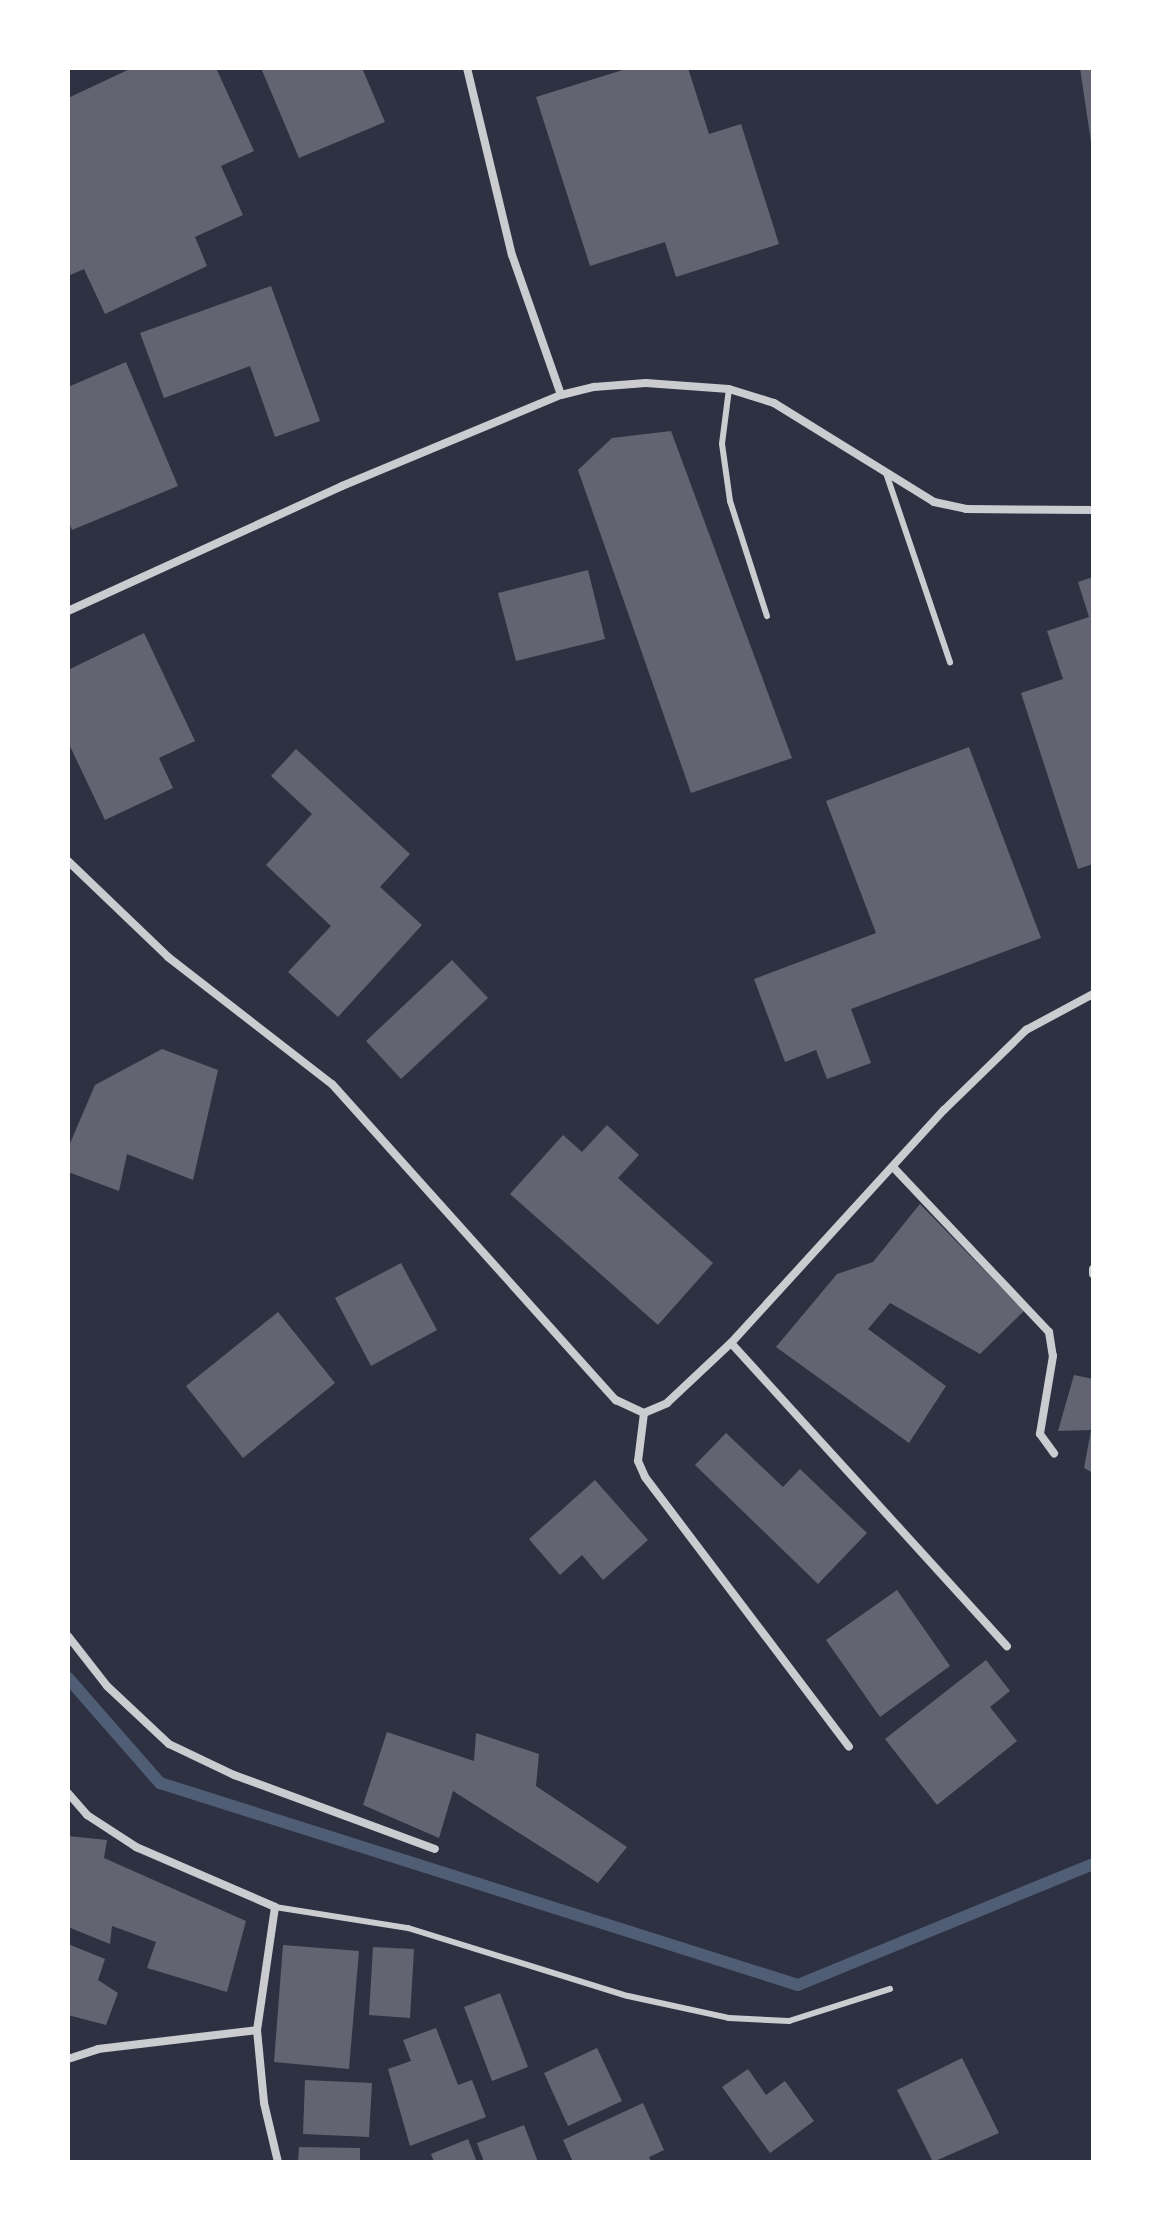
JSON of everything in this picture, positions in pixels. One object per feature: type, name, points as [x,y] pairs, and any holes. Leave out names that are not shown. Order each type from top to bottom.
[{"type":"street","points":[[467,68],[512,255],[561,395]]},
{"type":"street","points":[[68,611],[342,486],[561,395],[646,383],[729,389],[774,403],[934,502],[966,509],[1093,510]]},
{"type":"street","points":[[68,861],[168,957],[332,1084],[616,1400],[644,1413],[667,1403],[731,1343],[893,1167],[1026,1030],[1093,994]]},
{"type":"street","points":[[893,1167],[1049,1332],[1053,1356],[1040,1434],[1054,1453]]},
{"type":"street","points":[[731,1343],[1007,1646]]},
{"type":"street","points":[[644,1413],[638,1461],[645,1477],[849,1747]]},
{"type":"street","points":[[68,1636],[116,1695],[169,1744],[234,1775],[435,1849]]},
{"type":"street","points":[[68,1793],[87,1815],[136,1847],[275,1907],[257,2030],[264,2103],[278,2162]]},
{"type":"street","points":[[68,2059],[98,2049],[257,2030]]},
{"type":"lane","points":[[729,389],[722,444],[730,501],[767,616]]},
{"type":"lane","points":[[886,473],[950,662]]},
{"type":"lane","points":[[275,1907],[408,1928],[628,1996],[729,2018],[789,2021],[890,1989]]},
{"type":"building","points":[[132,68],[216,68],[254,151],[221,166],[243,215],[195,237],[207,266],[105,314],[84,269],[68,276],[68,98]]},
{"type":"building","points":[[261,68],[362,68],[385,122],[299,158]]},
{"type":"building","points":[[629,68],[688,68],[709,134],[741,124],[779,244],[676,277],[665,242],[590,266],[536,97]]},
{"type":"building","points":[[1080,68],[1093,68],[1093,142],[1091,142]]},
{"type":"building","points":[[271,286],[320,421],[275,437],[250,366],[164,398],[140,333]]},
{"type":"building","points":[[126,362],[178,486],[72,530],[68,520],[68,387]]},
{"type":"building","points":[[671,431],[792,758],[691,793],[578,470],[612,438]]},
{"type":"building","points":[[588,570],[605,639],[516,661],[498,593]]},
{"type":"building","points":[[1093,577],[1093,864],[1078,869],[1021,693],[1063,679],[1047,631],[1089,617],[1078,582]]},
{"type":"building","points":[[144,633],[195,741],[159,758],[173,788],[105,820],[68,742],[68,670]]},
{"type":"building","points":[[969,747],[1041,938],[851,1009],[871,1063],[827,1079],[816,1050],[785,1062],[754,979],[876,933],[826,801]]},
{"type":"building","points":[[296,749],[410,854],[380,887],[422,925],[338,1017],[288,972],[331,926],[266,865],[312,814],[271,776]]},
{"type":"building","points":[[452,960],[488,998],[401,1079],[366,1041]]},
{"type":"building","points":[[162,1049],[218,1070],[193,1180],[127,1154],[119,1191],[68,1172],[68,1148],[95,1085]]},
{"type":"building","points":[[607,1125],[639,1155],[618,1178],[713,1263],[658,1325],[510,1194],[563,1135],[582,1152]]},
{"type":"building","points":[[920,1204],[1024,1311],[980,1354],[890,1303],[868,1329],[946,1386],[909,1443],[776,1347],[837,1274],[873,1262]]},
{"type":"building","points":[[401,1263],[437,1330],[371,1366],[335,1298]]},
{"type":"building","points":[[278,1312],[335,1383],[243,1458],[186,1386]]},
{"type":"building","points":[[1074,1375],[1093,1379],[1093,1473],[1084,1468],[1091,1430],[1058,1431]]},
{"type":"building","points":[[726,1433],[783,1487],[800,1469],[867,1533],[818,1584],[695,1465]]},
{"type":"building","points":[[595,1480],[648,1540],[603,1580],[582,1555],[560,1575],[529,1539]]},
{"type":"building","points":[[897,1590],[950,1666],[880,1717],[826,1640]]},
{"type":"building","points":[[986,1660],[1010,1691],[990,1707],[1017,1741],[937,1805],[885,1739]]},
{"type":"building","points":[[387,1732],[474,1761],[476,1733],[539,1754],[536,1786],[627,1847],[598,1883],[453,1791],[439,1838],[363,1805]]},
{"type":"building","points":[[68,1836],[107,1840],[104,1858],[246,1921],[227,1992],[147,1968],[156,1942],[112,1926],[110,1944],[68,1927]]},
{"type":"building","points":[[68,1944],[105,1959],[98,1980],[118,1993],[106,2025],[68,2015]]},
{"type":"building","points":[[283,1945],[359,1951],[349,2069],[274,2062]]},
{"type":"building","points":[[373,1947],[414,1949],[410,2018],[369,2015]]},
{"type":"building","points":[[500,1993],[528,2067],[492,2081],[464,2007]]},
{"type":"building","points":[[436,2028],[458,2085],[472,2080],[486,2117],[410,2146],[388,2069],[411,2061],[403,2040]]},
{"type":"building","points":[[597,2048],[622,2101],[568,2126],[544,2073]]},
{"type":"building","points":[[962,2058],[999,2133],[933,2162],[897,2090]]},
{"type":"building","points":[[748,2069],[766,2095],[785,2081],[814,2121],[770,2153],[722,2087]]},
{"type":"building","points":[[305,2080],[372,2083],[369,2137],[303,2134]]},
{"type":"building","points":[[643,2103],[664,2150],[649,2157],[651,2162],[573,2162],[563,2140]]},
{"type":"building","points":[[524,2125],[538,2162],[484,2162],[477,2143]]},
{"type":"building","points":[[468,2139],[477,2162],[434,2162],[431,2154]]},
{"type":"building","points":[[299,2147],[360,2148],[360,2162],[298,2162]]},
{"type":"waterway","points":[[68,1678],[160,1783],[798,1985],[1093,1864]]}]
